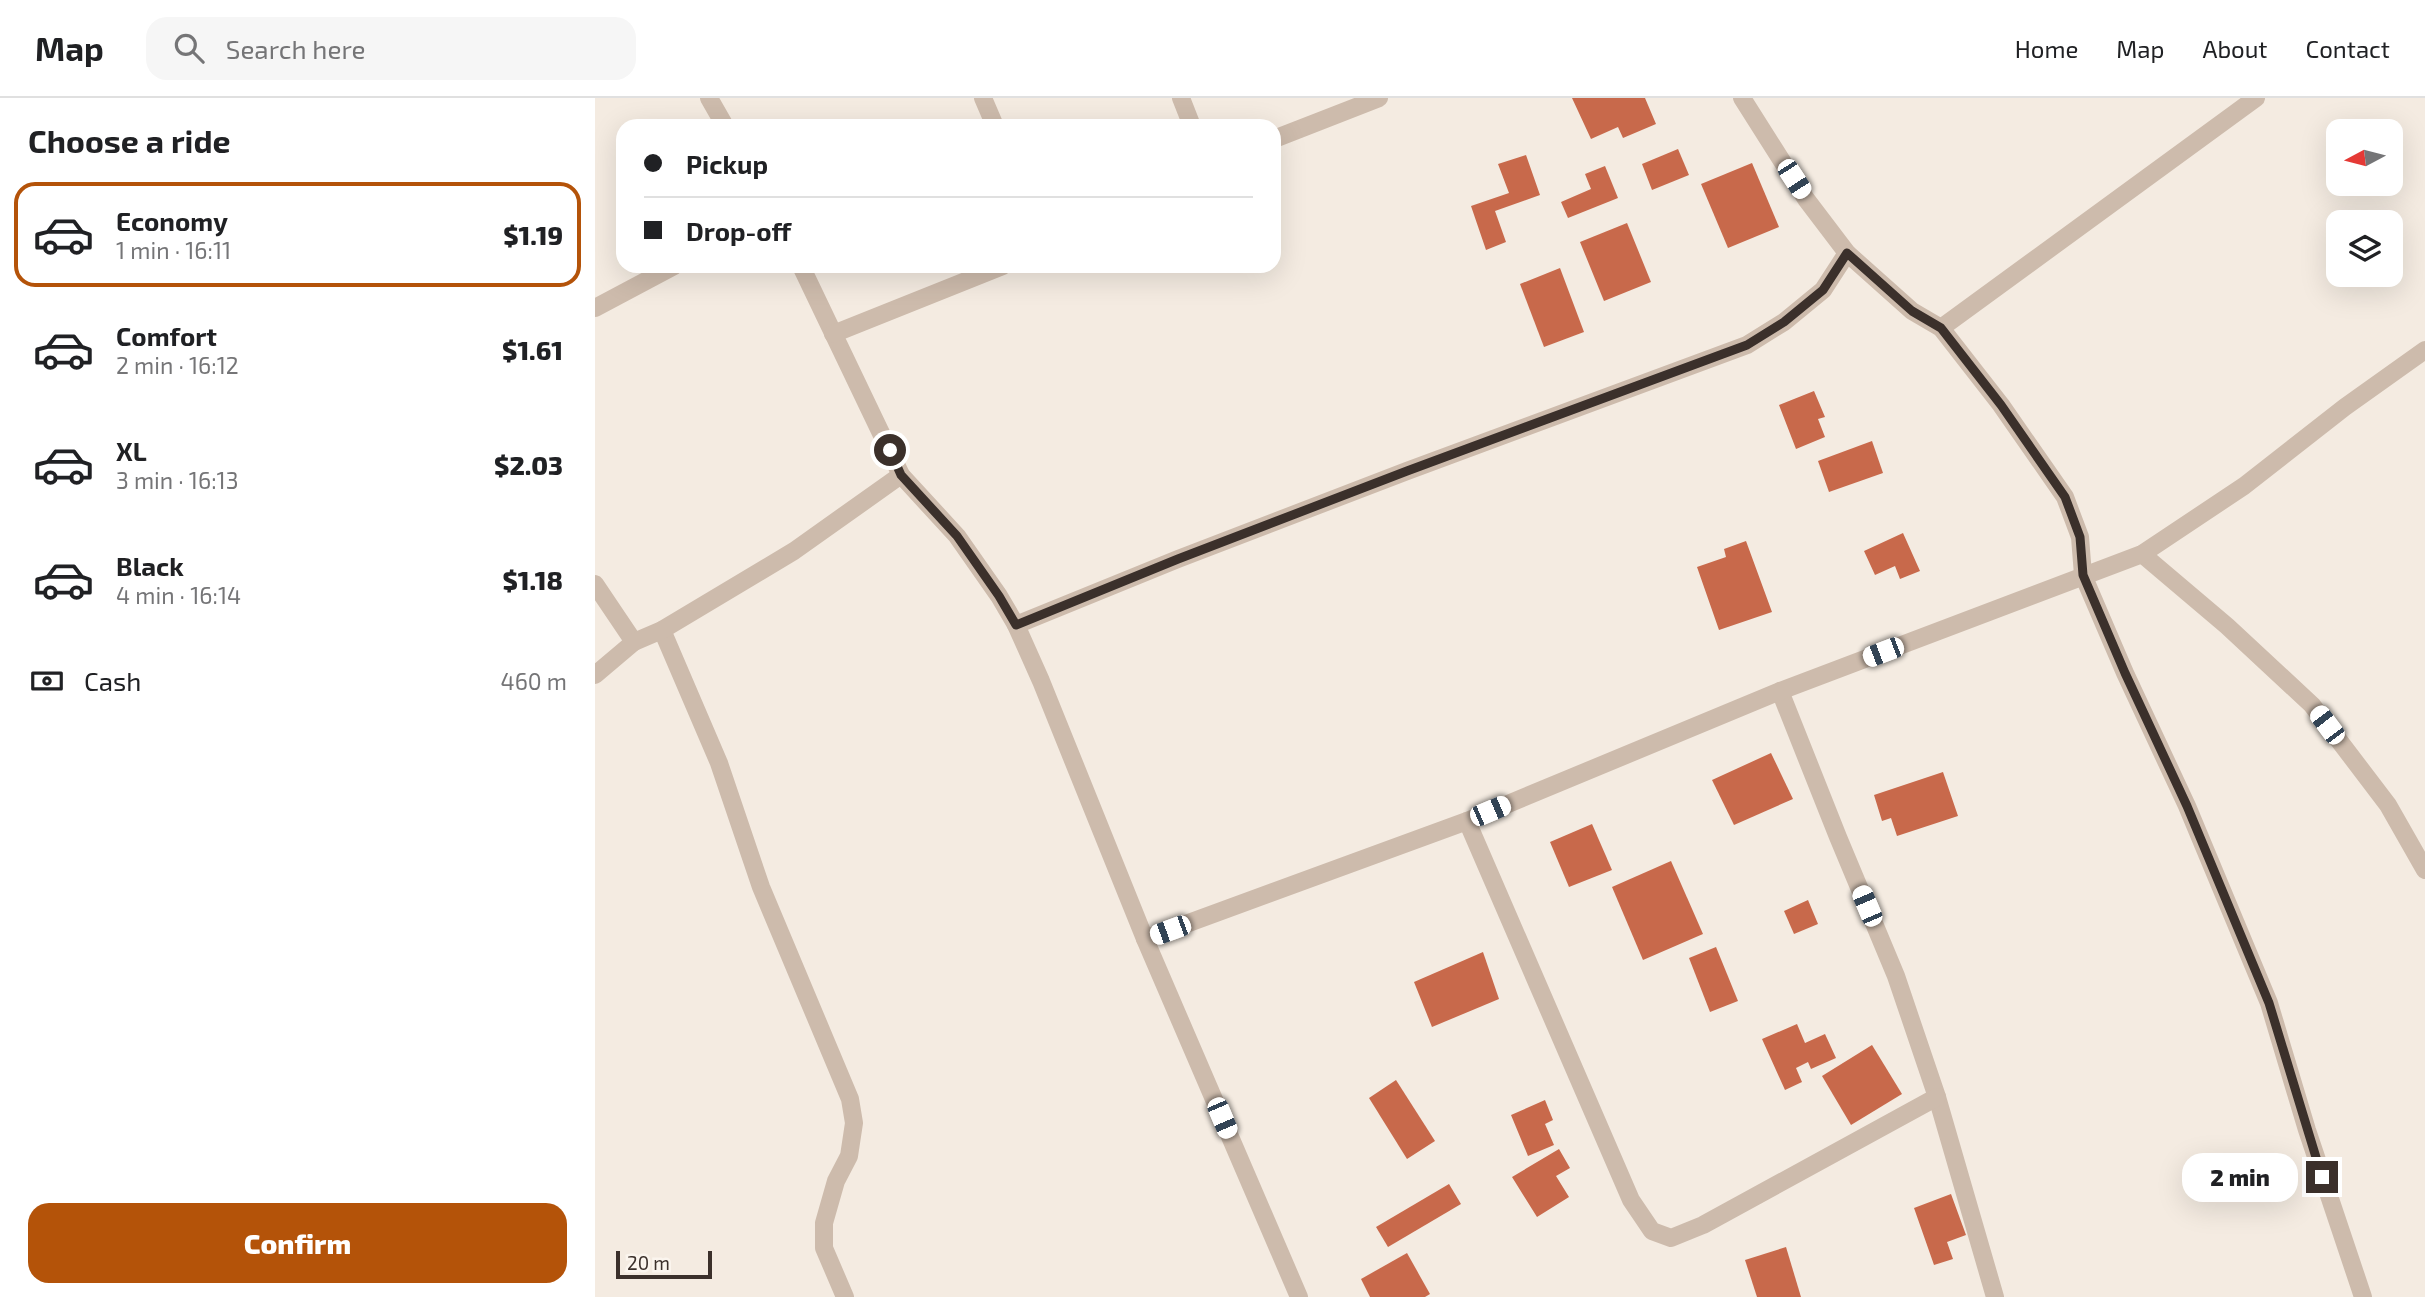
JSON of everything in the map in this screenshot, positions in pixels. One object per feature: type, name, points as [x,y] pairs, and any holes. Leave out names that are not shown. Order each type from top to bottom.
[{"type":"street","points":[[709,98],[721,119]]},
{"type":"street","points":[[983,98],[992,119]]},
{"type":"street","points":[[1181,98],[1189,119]]},
{"type":"street","points":[[1281,136],[1379,98]]},
{"type":"street","points":[[1742,98],[1807,199],[1847,253],[1912,311],[1941,328],[2001,405],[2065,497],[2080,537],[2083,575],[2187,806],[2269,1003],[2307,1130],[2363,1297]]},
{"type":"street","points":[[1941,328],[2256,98]]},
{"type":"street","points":[[1016,625],[1407,471],[1747,345],[1784,322],[1823,290],[1847,253]]},
{"type":"street","points":[[595,308],[661,273]]},
{"type":"street","points":[[803,273],[901,475],[957,536],[1016,625],[1145,939],[1299,1297]]},
{"type":"street","points":[[833,334],[986,273]]},
{"type":"street","points":[[1145,939],[1467,821],[1780,691],[2142,554],[2245,486],[2345,407],[2425,350]]},
{"type":"street","points":[[595,675],[634,642],[662,630],[795,551],[901,475]]},
{"type":"street","points":[[2142,554],[2227,626],[2312,705],[2388,805],[2425,870]]},
{"type":"street","points":[[595,584],[634,642]]},
{"type":"street","points":[[662,630],[719,763],[761,887],[850,1099],[854,1123],[849,1156],[836,1181],[824,1223],[824,1248],[845,1297]]},
{"type":"street","points":[[1780,691],[1837,837],[1896,976],[1937,1097],[1994,1297]]},
{"type":"street","points":[[1467,821],[1631,1200],[1652,1231],[1671,1238],[1703,1225],[1937,1097]]},
{"type":"building","points":[[1572,98],[1645,98],[1656,124],[1623,138],[1618,127],[1591,139]]},
{"type":"building","points":[[1678,149],[1689,175],[1652,190],[1642,164]]},
{"type":"building","points":[[1526,155],[1540,195],[1495,211],[1506,242],[1486,250],[1471,206],[1509,193],[1498,164]]},
{"type":"building","points":[[1752,163],[1779,227],[1728,248],[1701,184]]},
{"type":"building","points":[[1605,166],[1618,198],[1568,218],[1561,202],[1591,189],[1585,174]]},
{"type":"building","points":[[1627,223],[1651,282],[1604,301],[1580,242]]},
{"type":"building","points":[[1560,268],[1584,332],[1544,347],[1520,284]]},
{"type":"building","points":[[1814,391],[1825,417],[1818,419],[1825,437],[1796,449],[1779,405]]},
{"type":"building","points":[[1872,441],[1883,473],[1829,492],[1818,461]]},
{"type":"building","points":[[1903,533],[1920,571],[1900,579],[1895,566],[1875,575],[1864,551]]},
{"type":"building","points":[[1746,541],[1772,612],[1719,630],[1697,567],[1726,557],[1724,549]]},
{"type":"building","points":[[1771,753],[1793,799],[1734,825],[1712,780]]},
{"type":"building","points":[[1943,772],[1958,816],[1897,836],[1891,818],[1882,821],[1874,795]]},
{"type":"building","points":[[1592,824],[1612,870],[1569,887],[1550,842]]},
{"type":"building","points":[[1671,861],[1703,934],[1643,960],[1612,887]]},
{"type":"building","points":[[1808,900],[1818,924],[1794,934],[1784,911]]},
{"type":"building","points":[[1716,947],[1738,1001],[1710,1012],[1689,958]]},
{"type":"building","points":[[1483,952],[1499,999],[1432,1027],[1414,982]]},
{"type":"building","points":[[1797,1024],[1805,1043],[1825,1034],[1836,1058],[1811,1069],[1808,1062],[1796,1068],[1802,1082],[1785,1090],[1762,1039]]},
{"type":"building","points":[[1872,1045],[1902,1094],[1851,1125],[1822,1076]]},
{"type":"building","points":[[1396,1080],[1435,1141],[1407,1159],[1369,1098]]},
{"type":"building","points":[[1545,1100],[1553,1120],[1545,1124],[1554,1145],[1528,1156],[1511,1115]]},
{"type":"building","points":[[1559,1149],[1570,1168],[1556,1176],[1569,1197],[1537,1217],[1512,1177]]},
{"type":"building","points":[[1449,1184],[1461,1204],[1388,1247],[1376,1227]]},
{"type":"building","points":[[1951,1194],[1966,1235],[1947,1242],[1953,1259],[1934,1265],[1914,1208]]},
{"type":"building","points":[[1786,1247],[1801,1297],[1757,1297],[1745,1260]]},
{"type":"building","points":[[1407,1253],[1430,1294],[1425,1297],[1370,1297],[1361,1279]]},
{"type":"route","points":[[890,450],[901,475],[957,536],[1016,625],[1407,471],[1747,345],[1784,322],[1823,290],[1847,253],[1912,311],[1941,328],[2001,405],[2065,497],[2080,537],[2083,575],[2187,806],[2269,1003],[2322,1177]]}]
